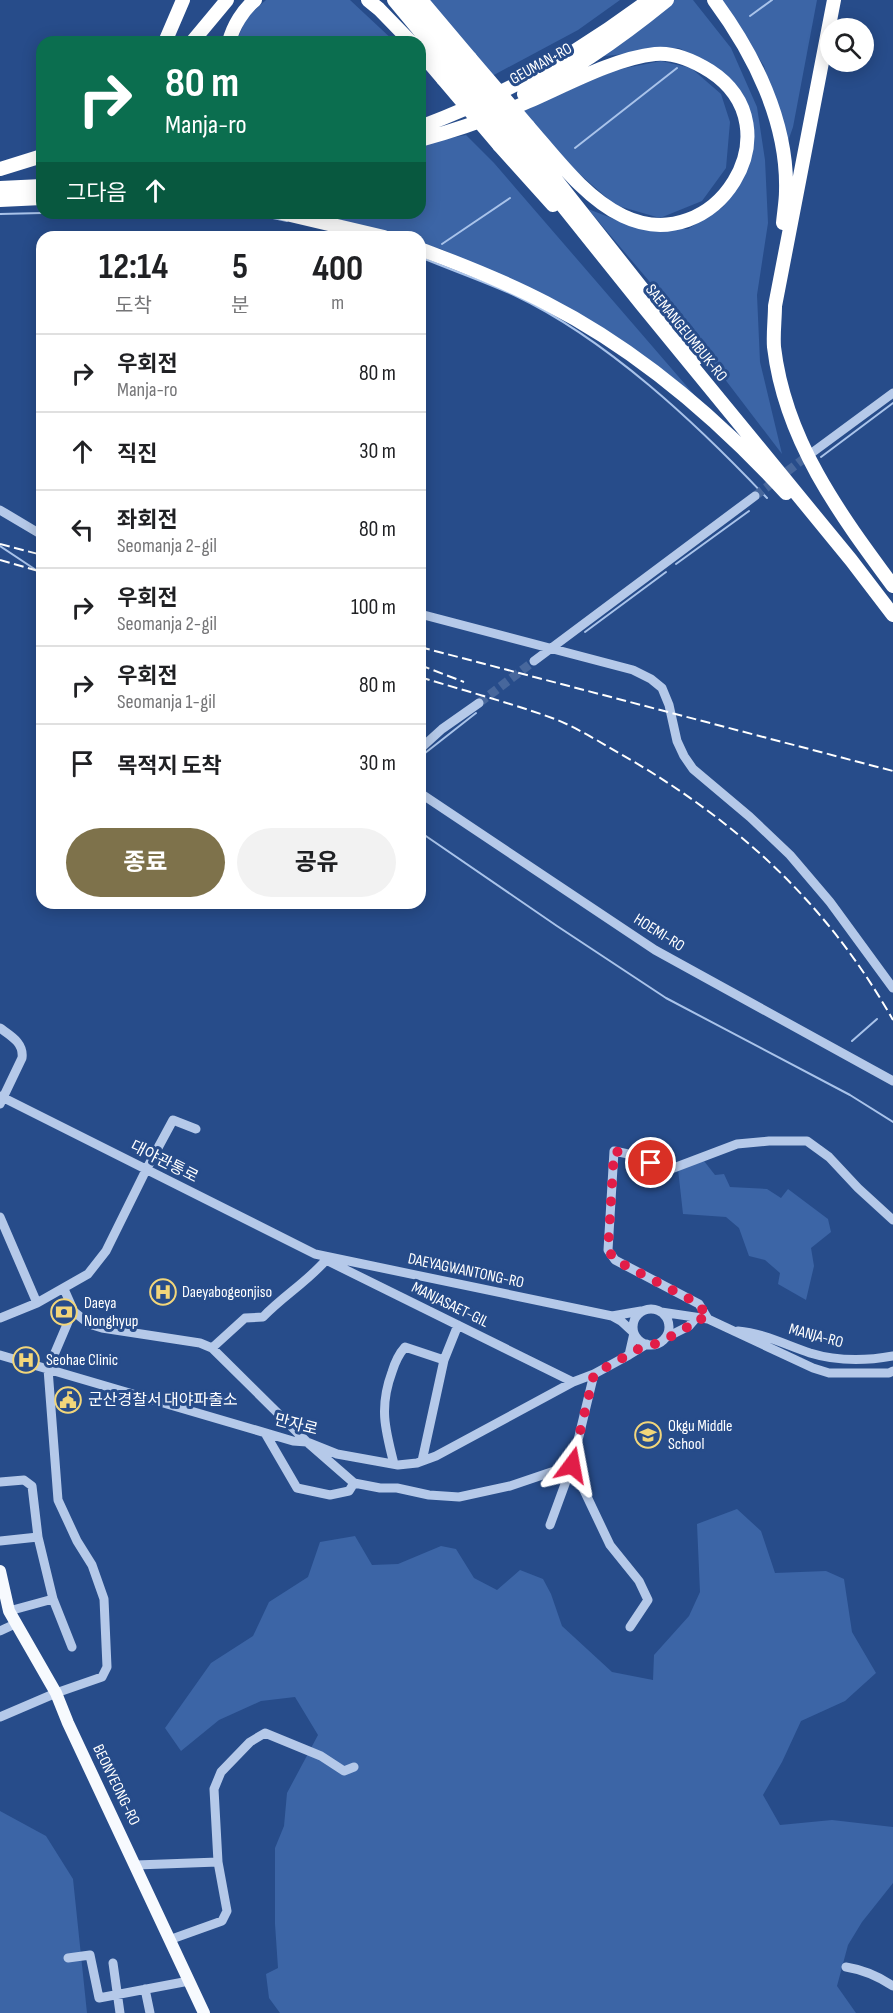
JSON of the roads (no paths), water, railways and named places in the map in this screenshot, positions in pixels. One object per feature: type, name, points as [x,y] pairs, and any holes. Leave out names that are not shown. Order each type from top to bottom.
[{"type":"highway","points":[[168,36],[183,0]]},
{"type":"highway","points":[[197,36],[227,0]]},
{"type":"highway","points":[[231,36],[241,16],[255,0]]},
{"type":"highway","points":[[368,0],[405,36]]},
{"type":"highway","points":[[394,0],[458,68]]},
{"type":"highway","points":[[408,0],[458,68],[514,136],[606,206],[640,223],[664,225],[685,222],[705,212],[723,197],[738,177],[746,154],[748,131],[743,109],[728,86],[697,63],[679,56],[656,54],[603,69],[469,126],[426,137]]},
{"type":"highway","points":[[421,0],[458,68]]},
{"type":"highway","points":[[426,125],[522,82],[574,53],[649,0]]},
{"type":"highway","name":"GEUMAN-RO","points":[[426,136],[533,90],[613,41],[667,0]]},
{"type":"highway","points":[[714,0],[753,60],[770,98],[783,149],[786,190],[775,306],[774,344],[780,381],[798,436],[837,509],[893,585]]},
{"type":"highway","points":[[775,306],[834,0]]},
{"type":"highway","points":[[426,55],[458,68]]},
{"type":"highway","name":"SAEMANGEUMBUK-RO","points":[[458,68],[893,596]]},
{"type":"highway","points":[[426,117],[522,82]]},
{"type":"highway","name":"SAEMANGEUMBUK-RO","points":[[514,136],[642,305],[851,560],[893,617]]},
{"type":"highway","points":[[0,164],[36,153]]},
{"type":"highway","points":[[0,169],[36,158]]},
{"type":"highway","points":[[2,196],[36,188]]},
{"type":"highway","points":[[2,196],[36,198]]},
{"type":"highway","points":[[2,196],[36,203]]},
{"type":"highway","points":[[308,219],[358,231]]},
{"type":"highway","points":[[426,251],[547,303],[625,351],[683,394],[770,476],[893,617]]},
{"type":"main road","name":"BEONYEONG-RO","points":[[0,1571],[9,1611],[56,1693],[204,2013]]},
{"type":"street","points":[[813,452],[893,393]]},
{"type":"street","points":[[534,661],[755,496]]},
{"type":"street","points":[[0,510],[36,531]]},
{"type":"street","points":[[426,616],[633,670],[651,679],[662,688],[669,705],[677,741],[693,768],[790,855],[830,902],[893,988]]},
{"type":"street","points":[[426,744],[442,729],[479,704]]},
{"type":"street","name":"HOEMI-RO","points":[[426,797],[656,950],[893,1081]]},
{"type":"street","points":[[0,1028],[18,1042],[23,1050],[22,1058],[1,1100]]},
{"type":"street","name":"대야관통로","points":[[1,1100],[315,1254]]},
{"type":"street","points":[[0,1318],[37,1303],[88,1274],[106,1251],[173,1120],[196,1129]]},
{"type":"street","points":[[708,1319],[699,1304],[615,1260],[608,1250],[614,1151],[633,1155],[671,1169],[736,1144],[807,1141],[829,1157],[893,1220]]},
{"type":"street","points":[[0,1217],[37,1303]]},
{"type":"street","name":"MANJASAET-GIL","points":[[315,1254],[573,1382]]},
{"type":"street","name":"DAEYAGWANTONG-RO","points":[[315,1254],[612,1317]]},
{"type":"street","points":[[212,1347],[245,1318],[263,1317],[274,1304],[306,1282],[326,1260]]},
{"type":"street","points":[[64,1289],[72,1310],[89,1324],[212,1347],[307,1442],[354,1483],[380,1488],[397,1488],[429,1495],[459,1497],[510,1486],[572,1465]]},
{"type":"street","points":[[0,1717],[56,1693],[102,1677],[107,1667],[104,1599],[92,1565],[77,1541],[58,1500],[48,1369],[72,1310]]},
{"type":"street","points":[[628,1355],[634,1333],[633,1324],[644,1311]]},
{"type":"street","points":[[612,1317],[644,1311],[661,1312],[668,1321],[669,1327],[665,1338]]},
{"type":"street","name":"MANJA-RO","points":[[661,1312],[695,1319],[708,1319],[813,1368],[829,1373],[891,1372]]},
{"type":"street","points":[[612,1317],[647,1344],[655,1344],[689,1326],[695,1319]]},
{"type":"street","points":[[422,1461],[444,1360],[458,1325]]},
{"type":"street","name":"MANJA-RO","points":[[733,1330],[752,1332],[812,1354],[843,1360],[893,1356]]},
{"type":"street","points":[[573,1382],[594,1374],[647,1344]]},
{"type":"street","points":[[394,1464],[384,1427],[383,1407],[386,1387],[398,1354],[405,1347],[444,1360]]},
{"type":"street","name":"만자로","points":[[0,1355],[292,1441],[307,1442],[337,1454],[394,1464],[422,1461],[436,1456],[573,1382]]},
{"type":"street","points":[[550,1525],[572,1465],[594,1374]]},
{"type":"street","points":[[265,1433],[297,1488],[330,1495],[349,1491],[354,1483]]},
{"type":"street","points":[[572,1465],[610,1545],[639,1581],[648,1600],[630,1627]]},
{"type":"street","points":[[0,1482],[24,1480],[32,1486],[38,1537],[53,1599],[72,1647]]},
{"type":"street","points":[[0,1540],[38,1537]]},
{"type":"street","points":[[9,1611],[53,1599]]},
{"type":"street","points":[[0,1631],[15,1624]]},
{"type":"street","points":[[169,1940],[222,1921],[227,1911],[218,1862],[214,1789],[221,1772],[250,1742],[265,1733],[321,1756],[344,1771],[354,1767]]},
{"type":"street","points":[[136,1865],[218,1862]]},
{"type":"street","points":[[68,1958],[90,1954],[99,1998],[189,1982]]},
{"type":"street","points":[[113,1963],[120,2013]]},
{"type":"street","points":[[846,1967],[878,1976],[893,1986]]},
{"type":"street","points":[[145,1989],[150,2013]]},
{"type":"waterway","points":[[750,16],[772,0]]},
{"type":"waterway","points":[[575,148],[677,68]]},
{"type":"waterway","points":[[442,244],[510,198]]},
{"type":"waterway","points":[[0,214],[36,213]]},
{"type":"waterway","points":[[278,219],[287,221]]},
{"type":"waterway","points":[[426,259],[514,295],[549,313],[583,335],[649,385],[681,413],[767,498]]},
{"type":"waterway","points":[[821,457],[893,403]]},
{"type":"waterway","points":[[676,564],[749,511]]},
{"type":"waterway","points":[[0,546],[36,570]]},
{"type":"waterway","points":[[585,632],[666,572]]},
{"type":"waterway","points":[[426,752],[476,713]]},
{"type":"waterway","points":[[426,836],[666,998],[850,1095],[893,1122]]},
{"type":"waterway","points":[[852,1041],[877,1019]]},
{"type":"tunnel","points":[[755,496],[810,454]]},
{"type":"tunnel","points":[[479,703],[534,661]]},
{"type":"railway","points":[[0,544],[36,553]]},
{"type":"railway","points":[[0,560],[36,570]]},
{"type":"railway","points":[[426,649],[893,771]]},
{"type":"railway","points":[[426,667],[464,682]]},
{"type":"railway","points":[[426,679],[565,723],[672,785],[746,841],[812,905],[868,979],[893,1020]]},
{"type":"place","name":"Daeyabogeonjiso","points":[[163,1292]]},
{"type":"place","name":"Daeya Nonghyup","points":[[64,1312]]},
{"type":"place","name":"Seohae Clinic","points":[[26,1360]]},
{"type":"place","name":"군산경찰서 대야파출소","points":[[68,1400]]},
{"type":"place","name":"Okgu Middle School","points":[[648,1435]]}]
